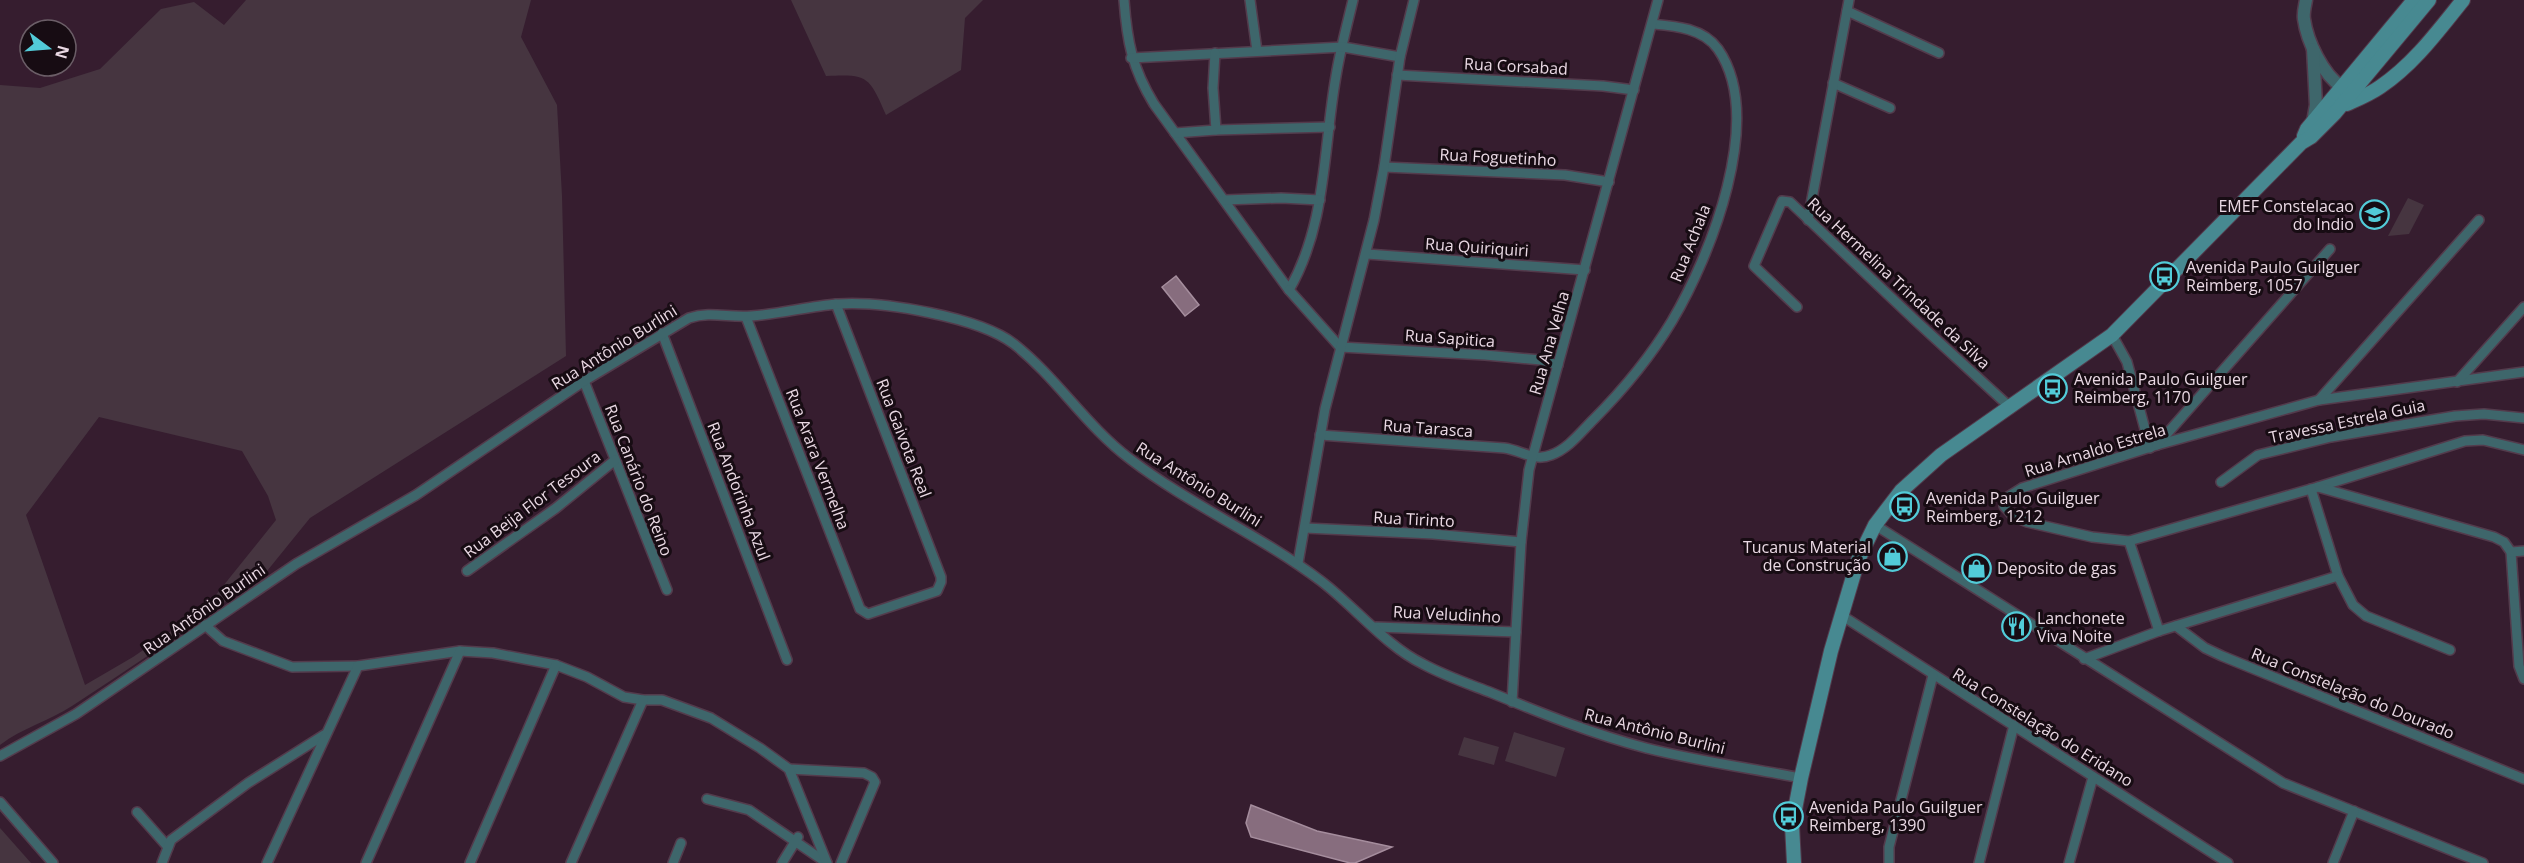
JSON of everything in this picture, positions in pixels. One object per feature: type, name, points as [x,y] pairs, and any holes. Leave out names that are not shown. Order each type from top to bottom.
[{"type":"main road","points":[[1794,863],[1792,825],[1801,778],[1841,615],[1858,560],[1875,525],[1901,491],[1941,455],[2112,335],[2301,144],[2340,108],[2424,0]]},
{"type":"main road","points":[[2301,144],[2313,122],[2352,92],[2378,88],[2403,69],[2426,46],[2463,0]]},
{"type":"street","points":[[1124,0],[1131,58],[1141,83],[1154,104],[1289,290],[1340,347]]},
{"type":"street","points":[[1250,0],[1257,51]]},
{"type":"street","points":[[1289,290],[1300,270],[1320,200],[1336,77],[1353,0]]},
{"type":"street","points":[[1298,563],[1320,435],[1340,347],[1366,254],[1384,166],[1400,57],[1414,0]]},
{"type":"street","name":"Rua Ana Velha","points":[[1512,702],[1521,542],[1532,458],[1658,0]]},
{"type":"street","points":[[1808,220],[1849,0]]},
{"type":"street","points":[[2306,0],[2303,17],[2313,48],[2333,81],[2352,92]]},
{"type":"street","points":[[1847,11],[1940,52]]},
{"type":"street","name":"Rua Achala","points":[[1532,458],[1563,451],[1616,397],[1672,321],[1713,234],[1730,175],[1738,116],[1732,82],[1718,48],[1702,35],[1680,26],[1652,24]]},
{"type":"street","points":[[1131,58],[1342,47],[1400,57]]},
{"type":"street","points":[[2313,48],[2316,105],[2313,122]]},
{"type":"street","points":[[1215,53],[1213,88],[1216,130]]},
{"type":"street","name":"Rua Corsabad","points":[[1397,75],[1634,90]]},
{"type":"street","points":[[1833,83],[1890,108]]},
{"type":"street","points":[[1175,133],[1330,127]]},
{"type":"street","name":"Rua Foguetinho","points":[[1384,166],[1565,175],[1609,182]]},
{"type":"street","points":[[1224,200],[1281,198],[1320,200]]},
{"type":"street","name":"Rua Hermelina Trindade da Silva","points":[[1797,307],[1756,270],[1754,261],[1782,201],[1790,202],[2011,408]]},
{"type":"street","points":[[2319,400],[2480,220]]},
{"type":"street","points":[[2153,446],[2330,249]]},
{"type":"street","name":"Rua Quiriquiri","points":[[1366,254],[1585,270]]},
{"type":"street","name":"Rua Antônio Burlini","points":[[0,756],[76,714],[296,564],[458,468],[585,381],[689,318],[701,314],[746,317],[836,304],[860,303],[974,324],[1013,344],[1097,430],[1131,460],[1166,484],[1298,563],[1332,588],[1388,640],[1421,663],[1569,725],[1648,748],[1801,778]]},
{"type":"street","name":"Rua Gaivota Real","points":[[836,304],[941,582],[937,591],[868,614],[862,612]]},
{"type":"street","points":[[2457,382],[2524,307]]},
{"type":"street","name":"Rua Arara Vermelha","points":[[746,317],[862,612]]},
{"type":"street","name":"Rua Andorinha Azul","points":[[662,333],[787,660]]},
{"type":"street","points":[[2112,335],[2127,362],[2153,446]]},
{"type":"street","name":"Rua Sapitica","points":[[1340,347],[1485,355],[1541,360],[1558,365]]},
{"type":"street","name":"Rua Arnaldo Estrela","points":[[2524,372],[2319,400],[2153,446],[2022,488],[2006,498],[2004,506],[2013,516],[2027,522],[2107,540],[2129,541],[2314,488],[2465,441],[2483,440],[2524,450]]},
{"type":"street","name":"Rua Canário do Reino","points":[[585,381],[667,590]]},
{"type":"street","name":"Travessa Estrela Guia","points":[[2221,482],[2258,455],[2289,449],[2331,436],[2454,416],[2484,414],[2524,418]]},
{"type":"street","name":"Rua Tarasca","points":[[1320,435],[1504,448],[1532,458]]},
{"type":"street","name":"Rua Beija Flor Tesoura","points":[[467,571],[556,508],[615,460]]},
{"type":"street","points":[[2314,488],[2494,537],[2508,546],[2511,552],[2519,666],[2524,678]]},
{"type":"street","points":[[2314,488],[2338,576],[2353,605],[2361,613],[2450,650]]},
{"type":"street","points":[[1875,525],[2283,783],[2482,863]]},
{"type":"street","name":"Rua Tirinto","points":[[1305,528],[1433,534],[1521,542]]},
{"type":"street","points":[[2129,541],[2159,631]]},
{"type":"street","points":[[2511,552],[2524,551]]},
{"type":"street","points":[[2084,659],[2159,631],[2338,576]]},
{"type":"street","name":"Rua Constelação do Eridano","points":[[1841,615],[2228,863]]},
{"type":"street","points":[[205,626],[223,641],[292,667],[358,666],[460,651],[493,653],[556,665],[624,697],[662,700],[711,718],[789,769],[827,863]]},
{"type":"street","name":"Rua Constelação do Dourado","points":[[2176,626],[2205,648],[2222,656],[2524,779]]},
{"type":"street","name":"Rua Veludinho","points":[[1376,627],[1516,632]]},
{"type":"street","points":[[366,863],[460,651]]},
{"type":"street","points":[[470,863],[556,665]]},
{"type":"street","points":[[267,863],[324,735],[358,666]]},
{"type":"street","points":[[1889,863],[1889,847],[1934,675]]},
{"type":"street","points":[[571,863],[643,700]]},
{"type":"street","points":[[1979,863],[2014,725]]},
{"type":"street","points":[[162,863],[171,840],[249,783],[324,735]]},
{"type":"street","points":[[789,769],[864,773],[872,777],[875,782],[842,863]]},
{"type":"street","points":[[2069,863],[2093,777]]},
{"type":"street","points":[[707,799],[749,810],[827,863]]},
{"type":"street","points":[[0,802],[53,863]]},
{"type":"street","points":[[2333,863],[2354,811]]},
{"type":"street","points":[[137,812],[168,847]]},
{"type":"street","points":[[782,863],[796,840]]},
{"type":"street","points":[[673,863],[681,843]]},
{"type":"shaded area","points":[[246,0],[531,0],[521,37],[557,105],[566,356],[310,518],[263,576],[235,587],[231,598],[72,706],[0,745],[0,85],[40,88],[78,78],[78,76],[100,69],[161,9],[194,2],[224,25]],"holes":[[[99,417],[242,451],[268,496],[276,520],[215,596],[196,614],[133,657],[85,685],[26,515]]]},
{"type":"shaded area","points":[[791,0],[983,0],[965,18],[961,70],[886,115],[871,85],[865,80],[851,76],[826,76]]},
{"type":"shaded area","points":[[2408,198],[2424,205],[2409,234],[2388,236]]},
{"type":"shaded area","points":[[1176,276],[1199,305],[1185,316],[1162,287]]},
{"type":"shaded area","points":[[1514,732],[1565,748],[1556,777],[1505,761]]},
{"type":"shaded area","points":[[1464,737],[1499,747],[1494,765],[1458,755]]},
{"type":"shaded area","points":[[1251,805],[1317,831],[1392,847],[1350,863],[1251,837],[1246,823]]},
{"type":"shaded area","points":[[0,828],[31,863],[0,863]]},
{"type":"place","name":"EMEF Constelacao do Indio","points":[[2375,215]]},
{"type":"place","name":"Avenida Paulo Guilguer Reimberg, 1057","points":[[2165,276]]},
{"type":"place","name":"Avenida Paulo Guilguer Reimberg, 1170","points":[[2053,388]]},
{"type":"place","name":"Avenida Paulo Guilguer Reimberg, 1212","points":[[1905,507]]},
{"type":"place","name":"Tucanus Material de Construção","points":[[1892,556]]},
{"type":"place","name":"Deposito de gas","points":[[1976,568]]},
{"type":"place","name":"Lanchonete Viva Noite","points":[[2016,627]]},
{"type":"place","name":"Avenida Paulo Guilguer Reimberg, 1390","points":[[1788,816]]}]
